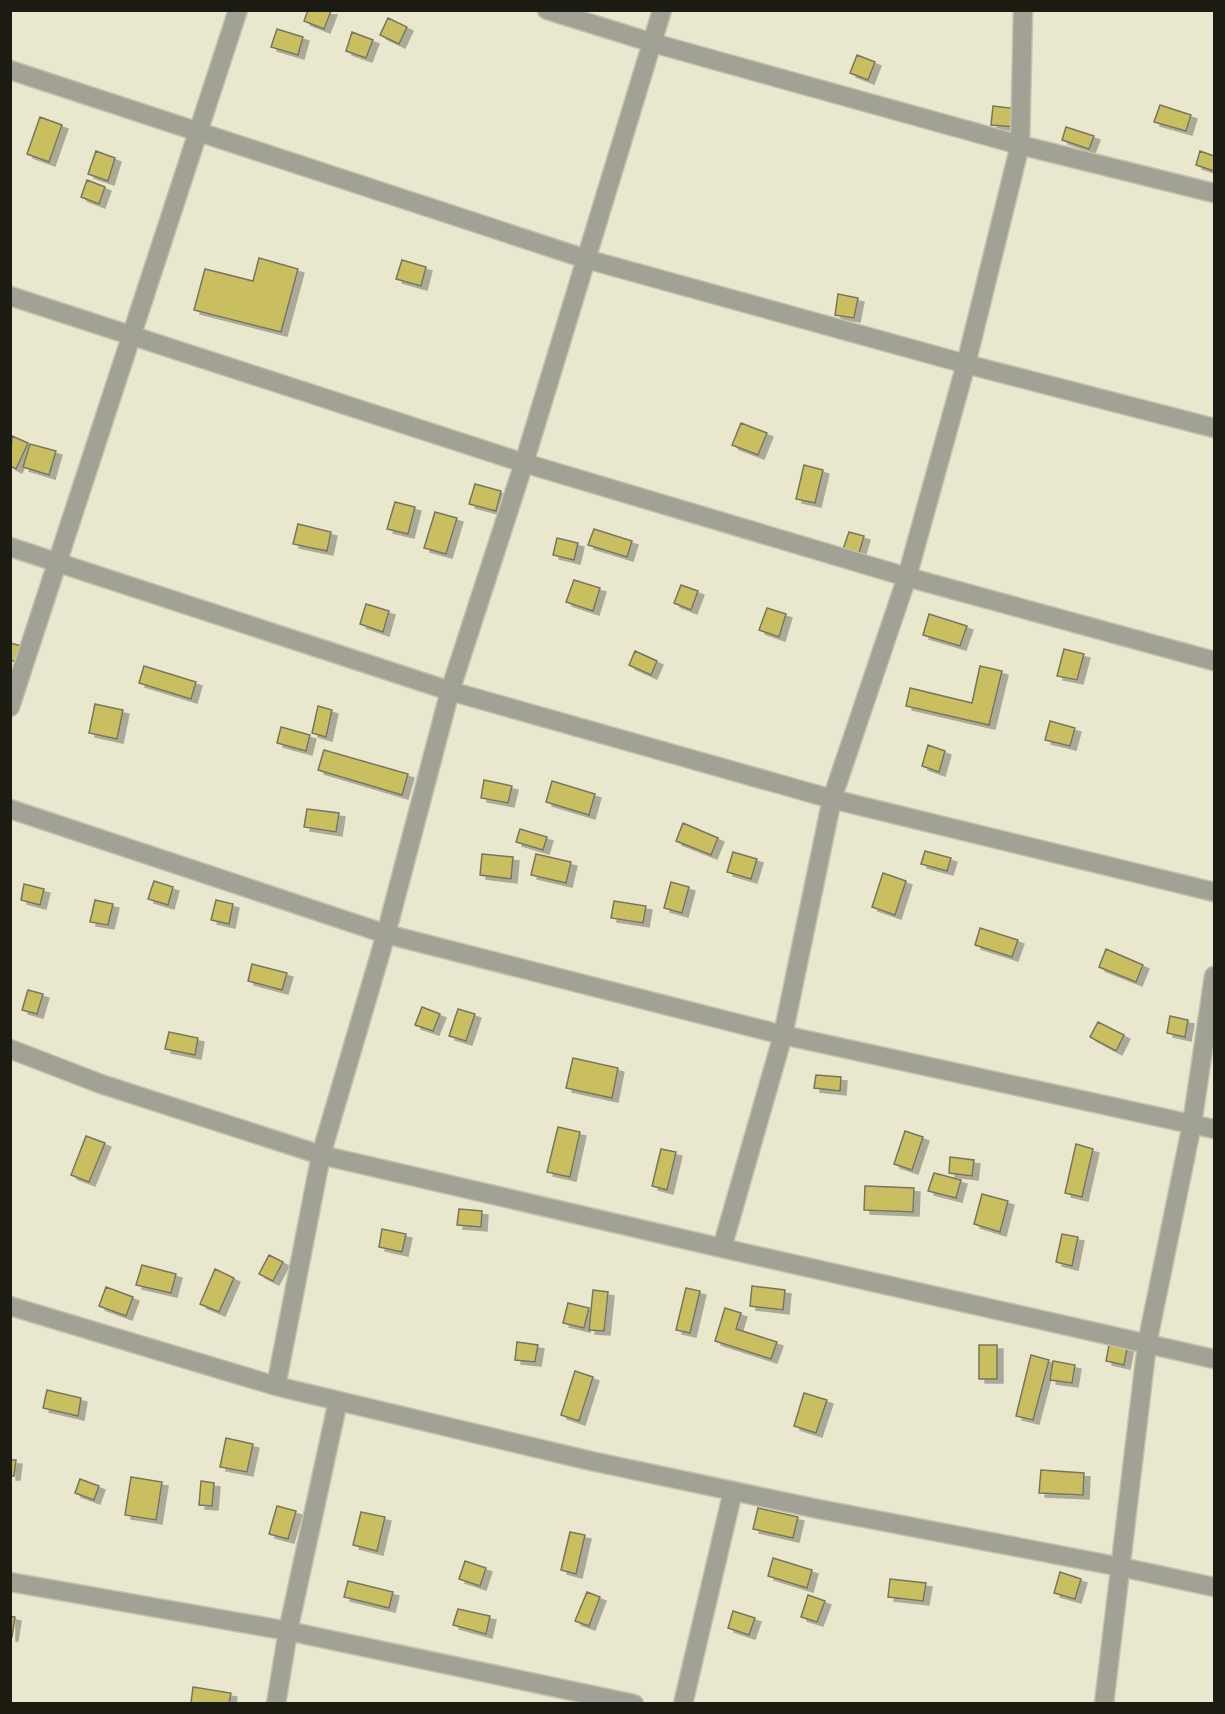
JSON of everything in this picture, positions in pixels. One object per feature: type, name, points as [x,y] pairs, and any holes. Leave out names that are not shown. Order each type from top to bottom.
[{"type":"street","points":[[10,707],[238,10]]},
{"type":"street","points":[[547,10],[653,43],[1020,146],[1215,193]]},
{"type":"street","points":[[276,1386],[321,1155],[386,934],[450,691],[525,463],[662,10]]},
{"type":"street","points":[[722,1248],[783,1035],[832,799],[907,577],[966,364],[1020,146],[1023,10]]},
{"type":"street","points":[[10,70],[586,259],[966,364],[1215,428]]},
{"type":"street","points":[[10,296],[525,463],[907,577],[1215,662]]},
{"type":"street","points":[[10,547],[450,691],[832,799],[1215,892]]},
{"type":"street","points":[[10,809],[386,934],[783,1035],[1215,1129]]},
{"type":"street","points":[[1104,1704],[1147,1344],[1192,1124],[1215,976]]},
{"type":"street","points":[[10,1049],[101,1084],[321,1155],[1215,1359]]},
{"type":"street","points":[[10,1306],[276,1386],[591,1461],[1215,1587]]},
{"type":"street","points":[[276,1704],[288,1632],[338,1401]]},
{"type":"street","points":[[683,1704],[734,1491]]},
{"type":"street","points":[[10,1582],[288,1632],[634,1704]]},
{"type":"building","points":[[308,10],[331,11],[324,29],[304,21]]},
{"type":"building","points":[[388,18],[407,27],[399,44],[380,35]]},
{"type":"building","points":[[277,29],[303,37],[298,55],[271,47]]},
{"type":"building","points":[[352,32],[373,40],[366,58],[346,51]]},
{"type":"building","points":[[857,55],[875,62],[868,80],[850,73]]},
{"type":"building","points":[[1160,105],[1191,115],[1186,131],[1154,122]]},
{"type":"building","points":[[993,106],[1018,109],[1016,127],[991,125]]},
{"type":"building","points":[[40,117],[62,125],[49,162],[27,154]]},
{"type":"building","points":[[1066,127],[1094,136],[1089,149],[1062,140]]},
{"type":"building","points":[[96,151],[115,158],[108,181],[88,174]]},
{"type":"building","points":[[1200,151],[1214,156],[1214,171],[1196,165]]},
{"type":"building","points":[[87,180],[105,187],[99,204],[81,197]]},
{"type":"building","points":[[259,258],[298,269],[281,332],[194,310],[205,269],[253,281]]},
{"type":"building","points":[[402,260],[426,267],[421,286],[396,279]]},
{"type":"building","points":[[838,294],[858,298],[854,318],[835,315]]},
{"type":"building","points":[[741,423],[767,433],[758,455],[732,445]]},
{"type":"building","points":[[12,436],[28,443],[16,469],[10,466]]},
{"type":"building","points":[[30,444],[56,451],[49,475],[23,467]]},
{"type":"building","points":[[804,465],[823,470],[815,503],[796,499]]},
{"type":"building","points":[[475,484],[501,491],[496,511],[469,504]]},
{"type":"building","points":[[395,502],[415,507],[408,534],[387,529]]},
{"type":"building","points":[[435,512],[457,518],[446,554],[424,548]]},
{"type":"building","points":[[298,524],[331,532],[327,551],[293,544]]},
{"type":"building","points":[[594,529],[632,541],[627,557],[588,545]]},
{"type":"building","points":[[849,532],[864,536],[857,560],[841,555]]},
{"type":"building","points":[[557,538],[578,543],[574,560],[553,555]]},
{"type":"building","points":[[574,580],[600,588],[593,611],[566,602]]},
{"type":"building","points":[[681,585],[698,591],[691,610],[674,603]]},
{"type":"building","points":[[366,604],[389,611],[383,632],[360,624]]},
{"type":"building","points":[[767,608],[786,614],[779,637],[759,630]]},
{"type":"building","points":[[929,614],[967,626],[960,646],[923,635]]},
{"type":"building","points":[[10,643],[22,646],[17,662],[10,660]]},
{"type":"building","points":[[1064,649],[1084,654],[1077,680],[1057,676]]},
{"type":"building","points":[[635,651],[657,661],[651,675],[629,665]]},
{"type":"building","points":[[144,666],[196,682],[191,699],[139,683]]},
{"type":"building","points":[[980,666],[1002,671],[989,725],[906,706],[910,688],[972,703]]},
{"type":"building","points":[[95,704],[123,710],[117,739],[89,733]]},
{"type":"building","points":[[318,706],[332,710],[326,737],[312,733]]},
{"type":"building","points":[[1050,721],[1075,728],[1070,746],[1045,740]]},
{"type":"building","points":[[281,727],[310,735],[306,751],[277,743]]},
{"type":"building","points":[[928,745],[945,751],[939,772],[922,766]]},
{"type":"building","points":[[324,750],[408,774],[402,795],[318,770]]},
{"type":"building","points":[[484,780],[512,786],[508,803],[481,798]]},
{"type":"building","points":[[552,781],[595,794],[589,815],[546,802]]},
{"type":"building","points":[[307,809],[339,813],[336,832],[304,827]]},
{"type":"building","points":[[683,823],[718,838],[711,855],[676,841]]},
{"type":"building","points":[[520,829],[547,837],[543,850],[516,842]]},
{"type":"building","points":[[925,851],[951,858],[947,871],[921,864]]},
{"type":"building","points":[[733,852],[757,859],[751,879],[727,872]]},
{"type":"building","points":[[482,854],[513,857],[511,879],[480,875]]},
{"type":"building","points":[[536,854],[571,862],[566,883],[531,875]]},
{"type":"building","points":[[883,873],[906,881],[895,915],[872,907]]},
{"type":"building","points":[[154,881],[173,887],[168,905],[148,899]]},
{"type":"building","points":[[671,882],[689,887],[682,913],[664,908]]},
{"type":"building","points":[[24,884],[44,889],[40,905],[21,900]]},
{"type":"building","points":[[95,900],[113,904],[108,925],[90,922]]},
{"type":"building","points":[[216,900],[233,904],[229,924],[211,920]]},
{"type":"building","points":[[614,901],[646,906],[643,923],[611,918]]},
{"type":"building","points":[[980,928],[1018,940],[1012,957],[975,945]]},
{"type":"building","points":[[1106,949],[1143,965],[1136,982],[1099,967]]},
{"type":"building","points":[[252,964],[287,973],[282,990],[248,981]]},
{"type":"building","points":[[28,990],[43,994],[37,1014],[22,1010]]},
{"type":"building","points":[[422,1007],[440,1014],[433,1031],[415,1025]]},
{"type":"building","points":[[458,1009],[475,1014],[466,1041],[449,1036]]},
{"type":"building","points":[[1170,1016],[1188,1020],[1185,1037],[1167,1033]]},
{"type":"building","points":[[1098,1022],[1124,1035],[1116,1051],[1090,1037]]},
{"type":"building","points":[[169,1032],[198,1038],[195,1055],[165,1049]]},
{"type":"building","points":[[573,1058],[618,1068],[612,1098],[566,1088]]},
{"type":"building","points":[[816,1075],[841,1077],[840,1091],[814,1088]]},
{"type":"building","points":[[558,1127],[580,1132],[570,1177],[547,1172]]},
{"type":"building","points":[[905,1131],[923,1137],[912,1170],[894,1164]]},
{"type":"building","points":[[86,1136],[105,1143],[89,1182],[71,1175]]},
{"type":"building","points":[[1076,1144],[1093,1149],[1082,1197],[1065,1193]]},
{"type":"building","points":[[661,1149],[676,1152],[667,1190],[652,1186]]},
{"type":"building","points":[[950,1157],[974,1160],[972,1176],[949,1173]]},
{"type":"building","points":[[934,1173],[961,1180],[956,1198],[928,1191]]},
{"type":"building","points":[[865,1186],[914,1188],[913,1212],[864,1210]]},
{"type":"building","points":[[982,1194],[1008,1201],[1000,1232],[974,1224]]},
{"type":"building","points":[[459,1209],[482,1211],[481,1227],[457,1225]]},
{"type":"building","points":[[382,1229],[406,1234],[402,1252],[379,1247]]},
{"type":"building","points":[[1062,1234],[1078,1237],[1072,1266],[1056,1262]]},
{"type":"building","points":[[269,1255],[283,1262],[273,1281],[259,1274]]},
{"type":"building","points":[[142,1265],[176,1274],[171,1293],[136,1285]]},
{"type":"building","points":[[215,1269],[234,1278],[219,1312],[200,1304]]},
{"type":"building","points":[[752,1286],[785,1290],[783,1310],[750,1306]]},
{"type":"building","points":[[106,1287],[133,1297],[126,1316],[99,1306]]},
{"type":"building","points":[[686,1288],[700,1291],[690,1333],[676,1330]]},
{"type":"building","points":[[593,1290],[608,1292],[604,1331],[589,1330]]},
{"type":"building","points":[[568,1303],[589,1308],[584,1328],[563,1323]]},
{"type":"building","points":[[725,1308],[741,1313],[736,1329],[777,1342],[771,1359],[715,1341]]},
{"type":"building","points":[[1110,1340],[1128,1344],[1124,1365],[1106,1361]]},
{"type":"building","points":[[517,1342],[538,1345],[535,1362],[515,1360]]},
{"type":"building","points":[[979,1345],[997,1345],[997,1379],[979,1379]]},
{"type":"building","points":[[1031,1355],[1049,1360],[1033,1420],[1016,1416]]},
{"type":"building","points":[[1053,1361],[1075,1365],[1072,1383],[1050,1380]]},
{"type":"building","points":[[575,1371],[593,1377],[579,1421],[561,1415]]},
{"type":"building","points":[[47,1390],[81,1398],[78,1416],[43,1408]]},
{"type":"building","points":[[804,1393],[827,1400],[816,1433],[794,1426]]},
{"type":"building","points":[[226,1438],[253,1444],[247,1472],[220,1467]]},
{"type":"building","points":[[10,1460],[16,1460],[14,1476],[10,1476]]},
{"type":"building","points":[[1041,1470],[1084,1473],[1083,1495],[1039,1493]]},
{"type":"building","points":[[131,1477],[162,1482],[156,1520],[125,1515]]},
{"type":"building","points":[[80,1479],[99,1486],[94,1500],[75,1493]]},
{"type":"building","points":[[201,1481],[214,1483],[212,1506],[199,1505]]},
{"type":"building","points":[[277,1506],[296,1511],[288,1539],[269,1534]]},
{"type":"building","points":[[758,1508],[798,1517],[793,1538],[753,1529]]},
{"type":"building","points":[[361,1512],[385,1517],[377,1551],[353,1545]]},
{"type":"building","points":[[570,1532],[585,1535],[576,1574],[561,1570]]},
{"type":"building","points":[[773,1558],[812,1570],[807,1588],[768,1576]]},
{"type":"building","points":[[465,1561],[486,1568],[480,1586],[459,1579]]},
{"type":"building","points":[[1060,1572],[1081,1579],[1075,1599],[1054,1593]]},
{"type":"building","points":[[890,1579],[926,1583],[923,1601],[888,1597]]},
{"type":"building","points":[[348,1581],[393,1592],[389,1608],[344,1597]]},
{"type":"building","points":[[587,1592],[600,1597],[589,1626],[575,1621]]},
{"type":"building","points":[[808,1595],[825,1601],[817,1622],[801,1617]]},
{"type":"building","points":[[458,1609],[490,1616],[486,1634],[453,1625]]},
{"type":"building","points":[[733,1611],[755,1618],[749,1635],[728,1628]]},
{"type":"building","points":[[10,1616],[15,1617],[12,1637],[10,1637]]},
{"type":"building","points":[[193,1687],[231,1693],[229,1704],[191,1703]]}]
